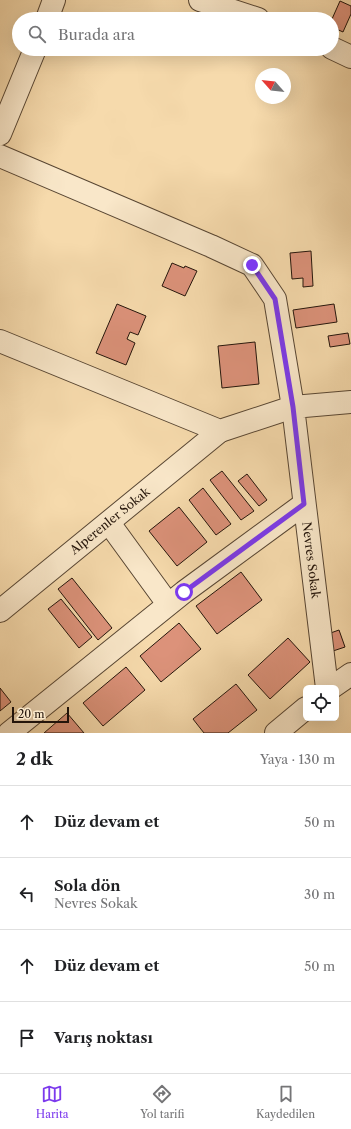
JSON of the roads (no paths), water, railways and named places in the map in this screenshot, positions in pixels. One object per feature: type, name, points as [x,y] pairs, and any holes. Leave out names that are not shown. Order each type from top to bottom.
[{"type":"street","points":[[50,12],[54,0]]},
{"type":"street","points":[[200,0],[237,12]]},
{"type":"street","points":[[339,51],[351,57]]},
{"type":"street","points":[[0,134],[32,56]]},
{"type":"street","name":"Nevres Sokak","points":[[0,156],[252,265],[275,299],[293,407],[327,685]]},
{"type":"street","points":[[0,341],[220,431],[293,407],[351,402]]},
{"type":"street","name":"Alperenler Sokak","points":[[0,611],[220,431]]},
{"type":"street","points":[[9,733],[168,604],[304,504]]},
{"type":"street","points":[[109,523],[168,604]]},
{"type":"street","points":[[335,685],[351,674]]},
{"type":"street","points":[[276,733],[303,710]]}]
